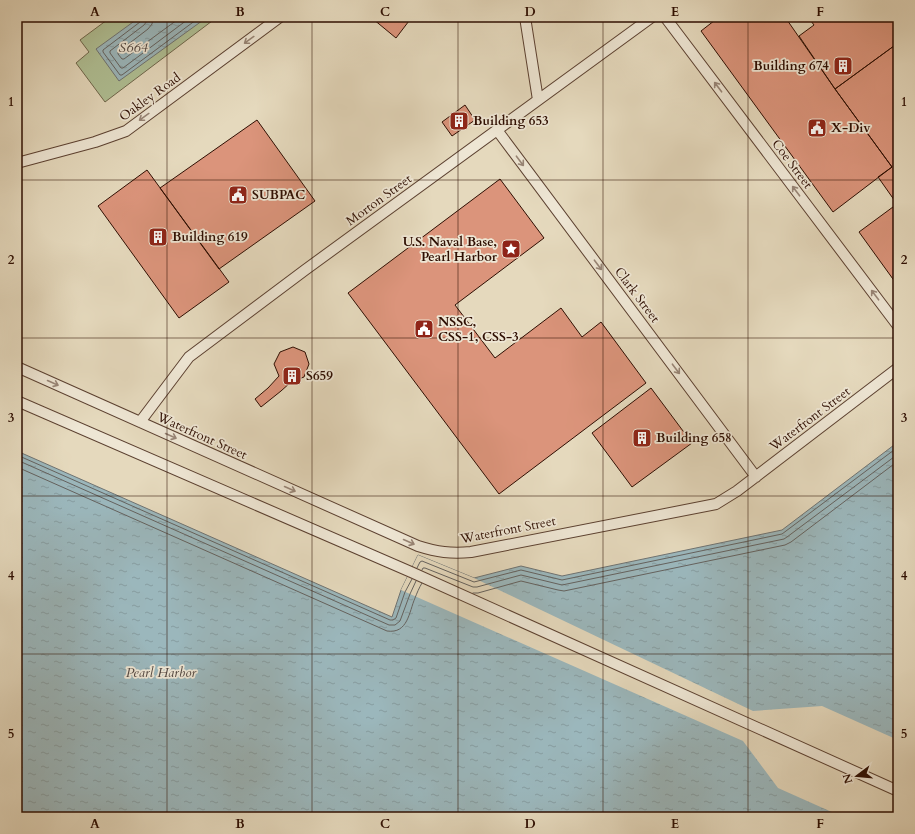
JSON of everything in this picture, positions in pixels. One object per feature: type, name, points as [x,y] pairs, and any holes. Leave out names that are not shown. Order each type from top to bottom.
[{"type":"lane","name":"Oakley Road","points":[[17,163],[94,142],[126,131],[280,17]]},
{"type":"lane","points":[[525,17],[538,100]]},
{"type":"lane","name":"Morton Street","points":[[140,422],[189,358],[311,265],[652,17]]},
{"type":"lane","name":"Coe Street","points":[[665,17],[898,326]]},
{"type":"lane","name":"Clark Street","points":[[497,130],[756,477]]},
{"type":"lane","name":"Waterfront Street","points":[[17,367],[418,546],[444,553],[471,552],[716,504],[756,477],[898,368]]},
{"type":"lane","points":[[17,401],[411,572],[898,791]]},
{"type":"green space","points":[[111,17],[216,18],[105,102],[76,63],[89,52],[80,40]]},
{"type":"water","name":"S664","points":[[140,17],[206,18],[119,81],[96,49]]},
{"type":"water","name":"Pearl Harbor","points":[[898,442],[898,817],[17,817],[17,451],[392,617],[401,590],[418,555],[474,578],[521,566],[562,576],[782,530]]},
{"type":"pier","points":[[418,555],[474,578],[753,711],[822,706],[898,740],[898,817],[843,817],[778,788],[743,741],[401,590]]},
{"type":"building","points":[[374,17],[412,17],[396,38],[373,19]]},
{"type":"building","name":"X-Div","points":[[719,17],[785,17],[892,167],[833,212],[701,31]]},
{"type":"building","name":"Building 674","points":[[808,17],[898,17],[898,43],[835,89],[799,36],[814,25]]},
{"type":"building","points":[[898,43],[898,286],[859,232],[897,204],[878,177],[892,167],[835,89]]},
{"type":"building","name":"Building 653","points":[[465,105],[475,120],[452,136],[442,122]]},
{"type":"building","name":"SUBPAC","points":[[257,120],[315,201],[219,269],[160,188]]},
{"type":"building","name":"Building 619","points":[[147,170],[229,282],[179,318],[98,206]]},
{"type":"building","name":"NSSC, CSS-1, CSS-3","points":[[500,179],[544,238],[455,305],[495,358],[561,308],[582,337],[601,322],[646,383],[499,494],[348,293]]},
{"type":"building","name":"S659","points":[[293,347],[305,352],[309,364],[304,377],[291,382],[261,407],[255,399],[279,376],[274,364],[280,352]]},
{"type":"building","name":"Building 658","points":[[651,388],[692,443],[632,487],[592,433]]},
{"type":"place","name":"Building 674","points":[[843,66]]},
{"type":"place","name":"Building 653","points":[[459,121]]},
{"type":"place","name":"X-Div","points":[[817,128]]},
{"type":"place","name":"SUBPAC","points":[[238,195]]},
{"type":"place","name":"Building 619","points":[[158,237]]},
{"type":"place","name":"U.S. Naval Base, Pearl Harbor","points":[[511,249]]},
{"type":"place","name":"NSSC, CSS-1, CSS-3","points":[[424,329]]},
{"type":"place","name":"S659","points":[[292,376]]},
{"type":"place","name":"Building 658","points":[[642,438]]}]
